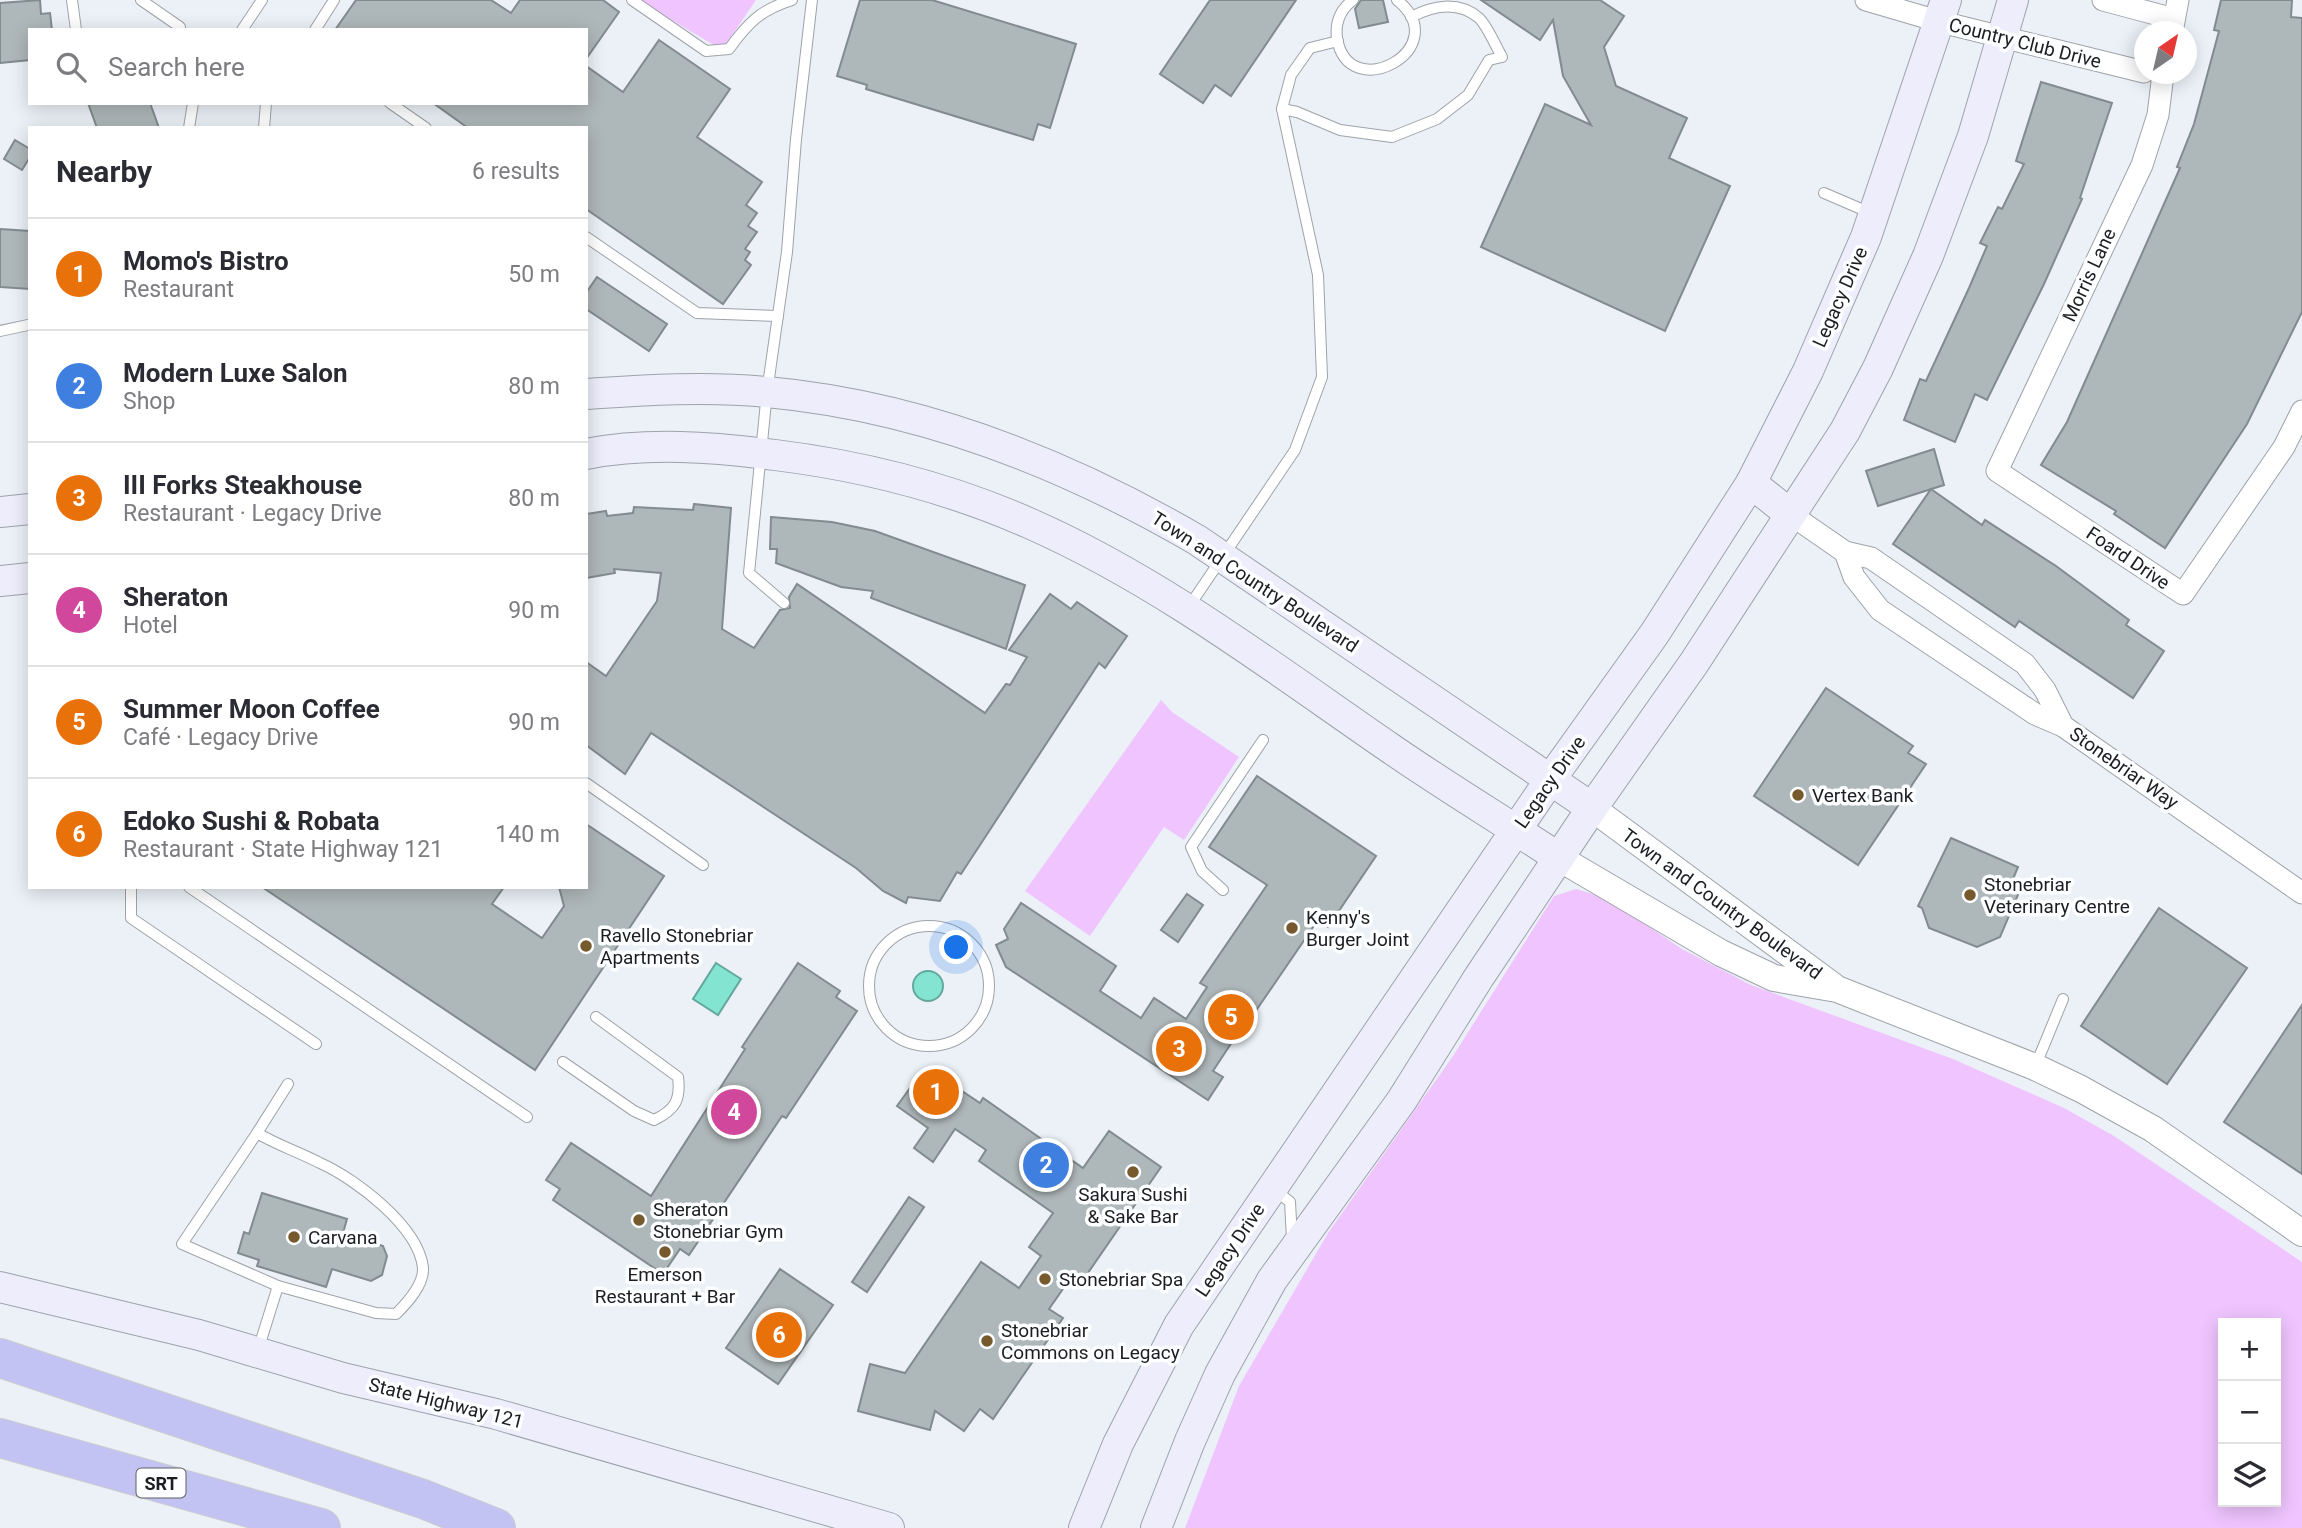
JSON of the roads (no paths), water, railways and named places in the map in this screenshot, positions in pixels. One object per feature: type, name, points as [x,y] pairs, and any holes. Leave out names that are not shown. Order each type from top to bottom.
[{"type":"highway","points":[[0,1358],[423,1499],[496,1528]]},
{"type":"highway","name":"SRT","points":[[0,1438],[321,1528]]},
{"type":"main road","points":[[1156,1528],[1220,1374],[1272,1280],[1402,1100],[1479,977],[1592,808],[1694,663],[1845,431],[1911,293],[1973,136],[2013,0]]},
{"type":"main road","name":"Legacy Drive","points":[[1084,1528],[1107,1468],[1160,1358],[1550,780],[1655,633],[1751,483],[1808,371],[1874,214],[1943,11]]},
{"type":"main road","name":"Town and Country Boulevard","points":[[588,394],[679,389],[768,391],[905,415],[1009,449],[1128,502],[1223,557],[1592,808]]},
{"type":"main road","name":"Town and Country Boulevard","points":[[588,454],[646,447],[761,453],[858,468],[914,482],[990,507],[1087,551],[1186,610],[1391,749],[1559,858]]},
{"type":"main road","points":[[1751,483],[1790,514]]},
{"type":"main road","points":[[0,512],[28,509]]},
{"type":"main road","points":[[0,581],[28,578]]},
{"type":"main road","name":"State Highway 121","points":[[0,1287],[257,1352],[343,1378],[496,1414],[889,1528]]},
{"type":"street","name":"Country Club Drive","points":[[1866,0],[1943,11],[2003,36],[2134,69]]},
{"type":"street","points":[[2103,0],[2175,17]]},
{"type":"street","name":"Morris Lane","points":[[1997,471],[2142,165],[2158,115],[2156,84]]},
{"type":"street","name":"Foard Drive","points":[[1997,471],[2183,594],[2284,447],[2302,411]]},
{"type":"street","name":"Stonebriar Way","points":[[1790,514],[1845,552],[1871,558],[2025,664],[2045,690],[2063,726],[2302,893]]},
{"type":"street","points":[[1845,552],[1854,577],[1880,610],[2035,714],[2063,726]]},
{"type":"street","points":[[1921,637],[1944,607]]},
{"type":"street","name":"Town and Country Boulevard","points":[[1592,808],[1837,989]]},
{"type":"street","name":"Town and Country Boulevard","points":[[1559,858],[1721,953],[1774,978],[1837,989],[2035,1067],[2153,1129],[2302,1233]]},
{"type":"lane","points":[[72,0],[76,28]]},
{"type":"lane","points":[[142,0],[182,28]]},
{"type":"lane","points":[[243,28],[262,0]]},
{"type":"lane","points":[[316,28],[334,0]]},
{"type":"lane","points":[[632,0],[706,51],[729,49],[747,25],[769,7],[792,0]]},
{"type":"lane","points":[[784,603],[749,573],[812,0]]},
{"type":"lane","points":[[1353,0],[1339,16],[1338,41],[1352,62],[1363,68],[1388,68],[1407,53],[1414,29],[1411,17],[1397,0]]},
{"type":"lane","points":[[1282,109],[1297,112],[1340,131],[1392,137],[1437,119],[1468,95],[1489,60],[1502,57],[1479,18],[1451,5],[1426,9],[1411,17]]},
{"type":"lane","points":[[1186,610],[1295,450],[1322,377],[1318,275],[1282,109],[1291,75],[1310,48],[1338,41]]},
{"type":"lane","points":[[189,126],[193,105]]},
{"type":"lane","points":[[264,126],[266,105]]},
{"type":"lane","points":[[393,105],[423,126]]},
{"type":"lane","points":[[1824,193],[1874,214]]},
{"type":"lane","points":[[588,238],[697,313],[778,316]]},
{"type":"lane","points":[[0,331],[28,325]]},
{"type":"lane","points":[[1223,890],[1202,871],[1191,848],[1263,740]]},
{"type":"lane","points":[[588,784],[703,864]]},
{"type":"lane","points":[[131,889],[131,918],[316,1044]]},
{"type":"lane","points":[[192,889],[527,1116]]},
{"type":"lane","points":[[928,926],[946,929],[962,937],[978,952],[988,972],[990,997],[982,1015],[966,1035],[943,1045],[918,1046],[895,1036],[879,1020],[870,999],[870,976],[877,956],[891,940],[910,929],[928,926]]},
{"type":"lane","points":[[2035,1067],[2063,999]]},
{"type":"lane","points":[[564,1062],[634,1111],[654,1120],[671,1111],[681,1095],[678,1077],[596,1017]]},
{"type":"lane","points":[[257,1133],[277,1146],[321,1163],[357,1185],[389,1212],[417,1244],[424,1271],[412,1298],[396,1314],[376,1313],[278,1286],[182,1244],[288,1084]]},
{"type":"lane","points":[[1272,1280],[1294,1236],[1290,1202],[1273,1188]]},
{"type":"lane","points":[[257,1352],[278,1286]]},
{"type":"place","name":"Vertex Bank","points":[[1798,795]]},
{"type":"place","name":"Stonebriar Veterinary Centre","points":[[1970,895]]},
{"type":"place","name":"Kenny's Burger Joint","points":[[1292,928]]},
{"type":"place","name":"Ravello Stonebriar Apartments","points":[[586,946]]},
{"type":"place","name":"Summer Moon Coffee","points":[[1231,1017]]},
{"type":"place","name":"III Forks Steakhouse","points":[[1179,1049]]},
{"type":"place","name":"Momo's Bistro","points":[[936,1092]]},
{"type":"place","name":"Sheraton","points":[[734,1112]]},
{"type":"place","name":"Modern Luxe Salon","points":[[1046,1165]]},
{"type":"place","name":"Sakura Sushi & Sake Bar","points":[[1133,1172]]},
{"type":"place","name":"Sheraton Stonebriar Gym","points":[[639,1220]]},
{"type":"place","name":"Carvana","points":[[294,1237]]},
{"type":"place","name":"Emerson Restaurant + Bar","points":[[665,1252]]},
{"type":"place","name":"Stonebriar Spa","points":[[1045,1279]]},
{"type":"place","name":"Edoko Sushi & Robata","points":[[779,1335]]},
{"type":"place","name":"Stonebriar Commons on Legacy","points":[[987,1341]]}]
